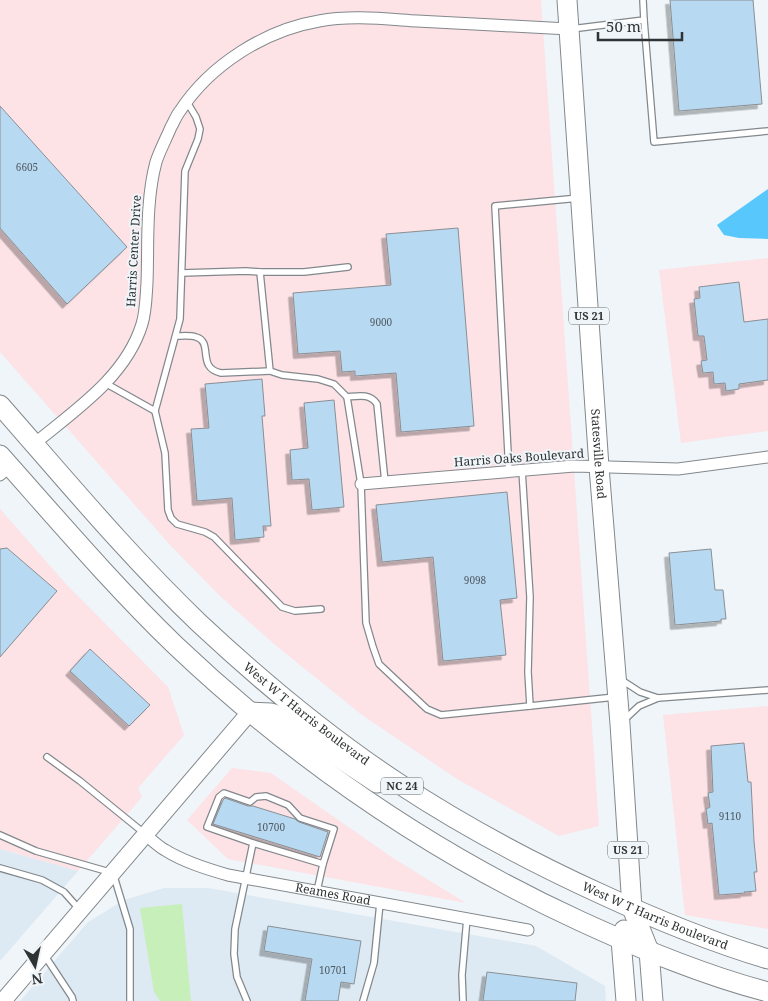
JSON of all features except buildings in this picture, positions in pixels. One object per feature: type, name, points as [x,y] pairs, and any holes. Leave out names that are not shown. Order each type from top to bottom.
[{"type":"main road","name":"Statesville Road","points":[[567,0],[632,908],[649,951],[654,1001]]},
{"type":"main road","name":"West W T Harris Boulevard","points":[[0,405],[111,532],[199,623],[262,680],[320,727],[369,763],[469,827],[543,866],[632,908],[694,933],[768,959]]},
{"type":"main road","name":"NC 24","points":[[3,465],[140,610],[177,646],[250,712],[321,769],[379,810],[489,876],[561,912],[649,951],[713,975],[768,992]]},
{"type":"main road","points":[[3,1001],[250,712],[271,713],[285,718],[318,744],[379,784],[409,801],[469,827]]},
{"type":"main road","name":"Statesville Road","points":[[626,1001],[621,940],[632,908]]},
{"type":"street","name":"Harris Center Drive","points":[[34,444],[99,390],[120,367],[133,346],[142,324],[146,304],[148,219],[150,191],[156,162],[179,112],[194,92],[216,70],[266,37],[293,26],[320,20],[361,18],[569,29]]},
{"type":"street","name":"Harris Oaks Boulevard","points":[[361,484],[574,466],[678,469],[768,457]]},
{"type":"street","name":"Reames Road","points":[[146,835],[163,849],[210,870],[528,930]]},
{"type":"lane","points":[[643,0],[654,142],[768,131]]},
{"type":"lane","points":[[569,29],[644,20]]},
{"type":"lane","points":[[187,101],[200,129],[185,171],[180,319],[155,411],[165,453],[168,510],[171,518],[177,524],[204,532],[214,538],[282,607],[295,611],[321,609]]},
{"type":"lane","points":[[509,472],[495,206],[581,198]]},
{"type":"lane","points":[[182,273],[304,272],[348,267]]},
{"type":"lane","points":[[260,272],[270,371]]},
{"type":"lane","points":[[176,336],[196,337],[201,340],[205,346],[207,363],[214,372],[221,374],[270,371],[282,375],[318,380],[334,384],[347,397],[361,484],[366,623],[372,647],[379,664],[427,710],[440,715],[617,696]]},
{"type":"lane","points":[[105,384],[155,411]]},
{"type":"lane","points":[[347,397],[366,396],[374,398],[377,404],[385,482]]},
{"type":"lane","points":[[522,470],[530,596],[528,672],[530,706]]},
{"type":"lane","points":[[616,676],[640,692],[658,698]]},
{"type":"lane","points":[[620,724],[639,706],[658,698],[768,690]]},
{"type":"lane","points":[[47,757],[80,781],[146,835]]},
{"type":"lane","points":[[317,891],[334,829],[299,819],[288,805],[266,796],[256,797],[249,803],[232,798],[224,793],[219,797],[207,827],[223,830],[253,843],[290,851],[323,864]]},
{"type":"lane","points":[[0,835],[36,851],[113,873],[130,928],[130,1001]]},
{"type":"lane","points":[[247,1001],[237,977],[234,954],[235,929],[253,843]]},
{"type":"lane","points":[[0,868],[42,880],[64,892],[81,911]]},
{"type":"lane","points":[[363,1001],[374,963],[380,902]]},
{"type":"lane","points":[[463,1001],[462,975],[467,918]]},
{"type":"lane","points":[[43,954],[73,1001]]},
{"type":"shaded area","points":[[0,0],[541,0],[599,826],[559,836],[457,779],[362,715],[274,644],[220,596],[170,545],[0,352]]},
{"type":"shaded area","points":[[768,258],[768,431],[681,443],[659,270]]},
{"type":"shaded area","points":[[0,509],[66,584],[168,687],[184,735],[138,788],[142,797],[78,871],[0,849]]},
{"type":"shaded area","points":[[768,706],[768,929],[685,915],[663,715]]},
{"type":"shaded area","points":[[232,768],[271,773],[393,858],[466,903],[228,859],[187,820]]},
{"type":"shaded area","points":[[0,849],[78,871],[0,961]]},
{"type":"shaded area","points":[[164,888],[208,888],[536,946],[605,986],[606,1001],[20,1001],[88,922],[124,900]]},
{"type":"green space","points":[[182,904],[191,1001],[160,1001],[154,992],[140,908]]},
{"type":"water","points":[[768,189],[768,239],[739,238],[724,235],[717,225]]}]
